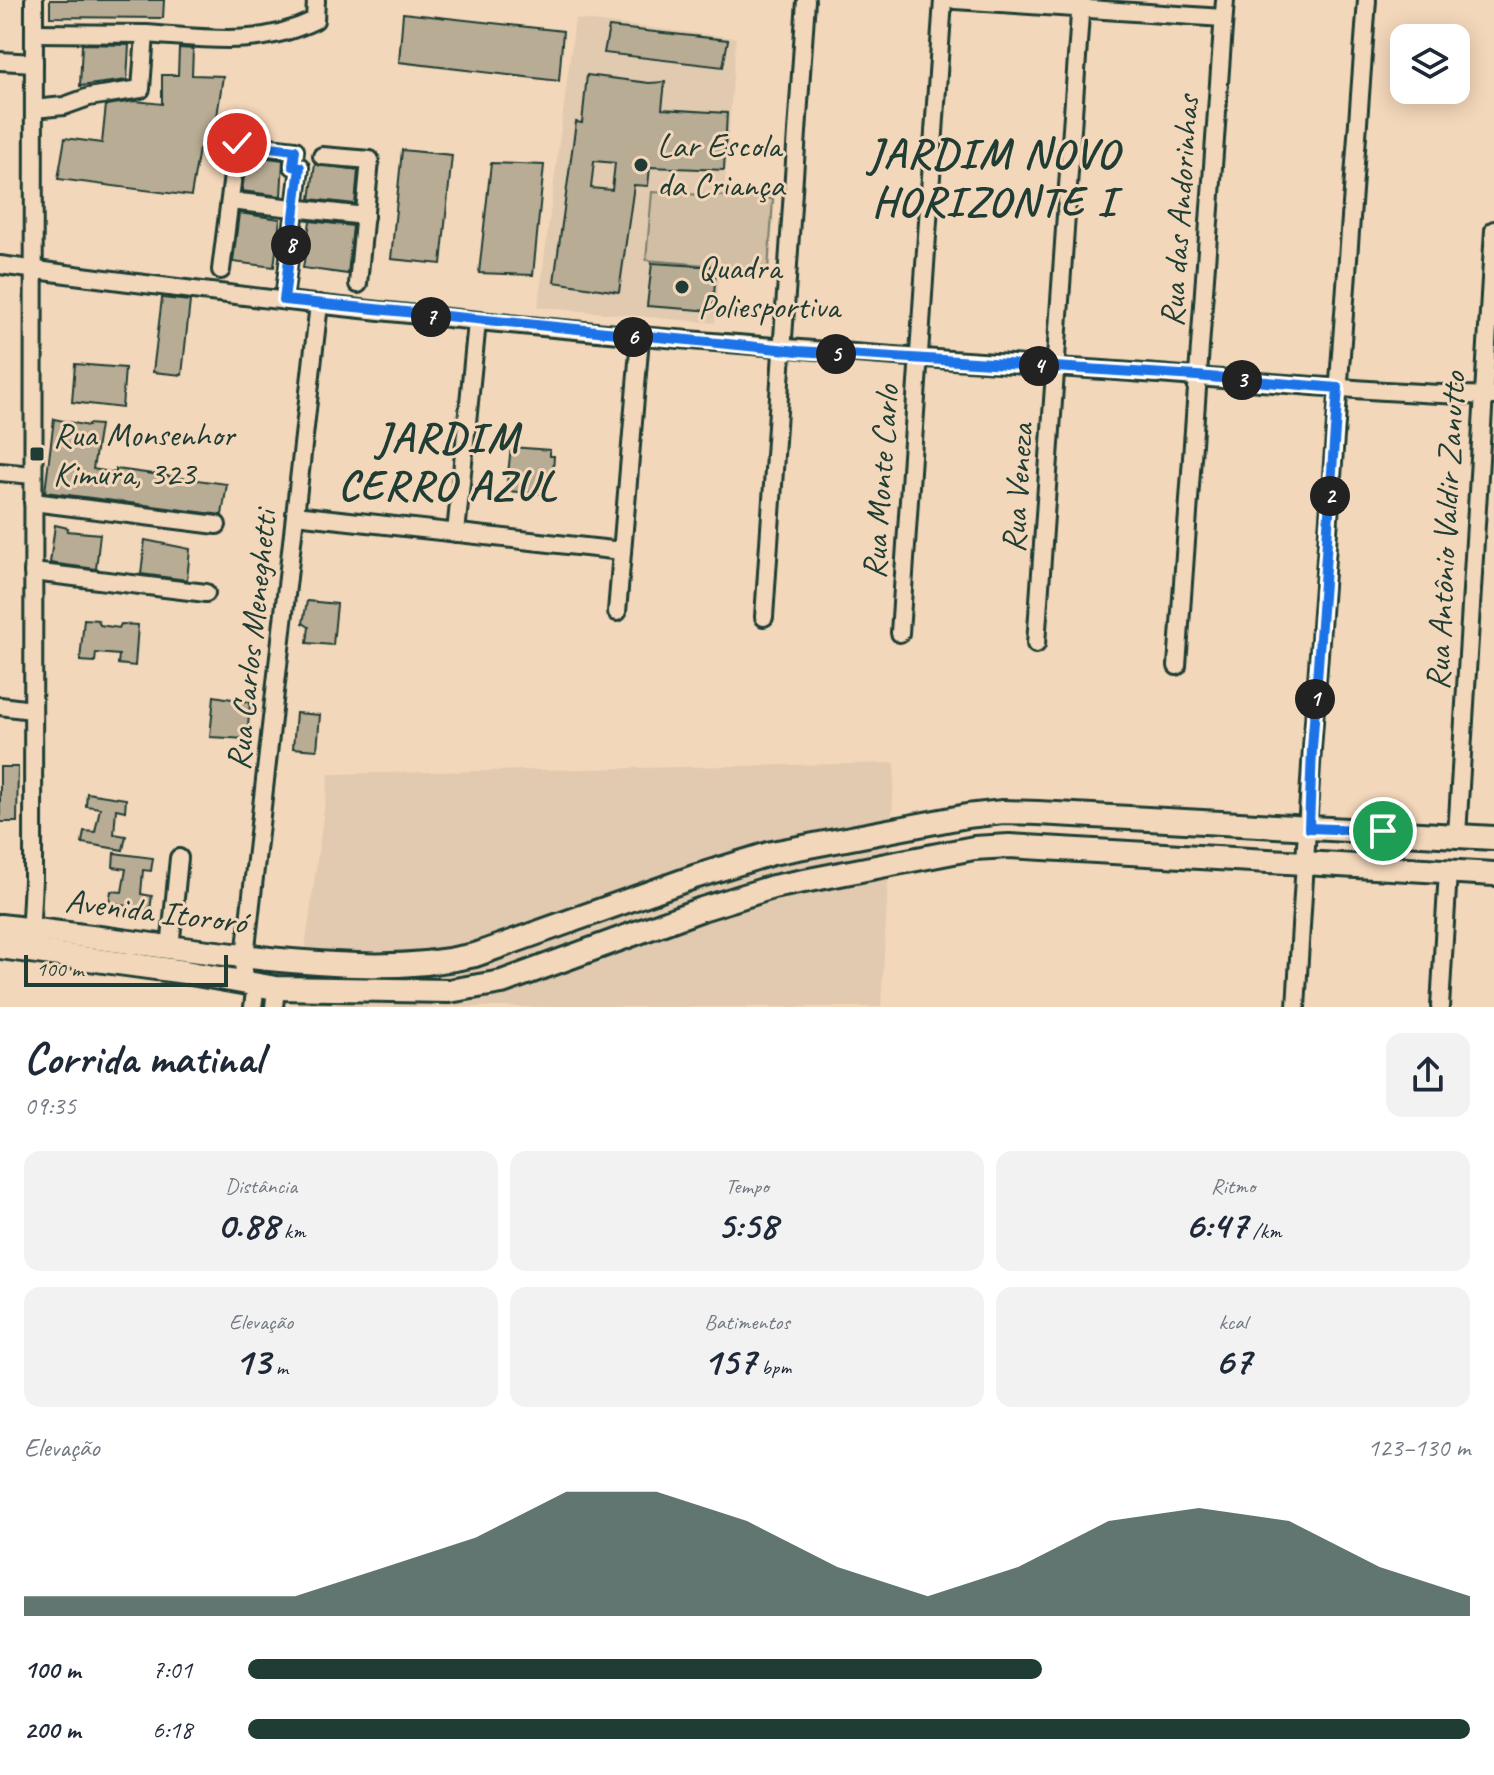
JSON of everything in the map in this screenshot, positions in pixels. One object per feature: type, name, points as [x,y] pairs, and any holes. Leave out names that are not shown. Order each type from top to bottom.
[{"type":"main road","name":"Avenida Itororó","points":[[0,947],[30,940],[170,948],[304,962],[392,967],[438,964],[533,936],[694,877],[772,853],[886,830],[1003,812],[1494,838]]},
{"type":"main road","points":[[886,830],[894,862]]},
{"type":"main road","name":"Avenida Itororó","points":[[0,926],[30,940],[260,994],[300,989],[405,992],[478,988],[773,887],[974,848],[1009,846],[1494,874]]},
{"type":"street","points":[[30,940],[34,0]]},
{"type":"street","points":[[34,33],[145,34],[249,40],[273,36],[315,20],[316,0]]},
{"type":"street","points":[[764,617],[806,0]]},
{"type":"street","name":"Rua Monte Carlo","points":[[900,633],[943,0]]},
{"type":"street","points":[[955,0],[1081,4],[1223,18]]},
{"type":"street","name":"Rua das Andorinhas","points":[[1177,666],[1225,0]]},
{"type":"street","points":[[1296,1007],[1367,0]]},
{"type":"street","name":"Rua Veneza","points":[[1036,644],[1081,4]]},
{"type":"street","points":[[34,109],[64,106],[89,97],[141,89],[145,34]]},
{"type":"street","points":[[0,61],[34,63]]},
{"type":"street","points":[[221,270],[237,143],[295,150],[293,166],[300,167],[284,300]]},
{"type":"street","points":[[322,156],[370,160],[358,284]]},
{"type":"street","points":[[230,201],[365,216]]},
{"type":"street","name":"Rua Antônio Valdir Zanutto","points":[[1457,835],[1488,396],[1494,230]]},
{"type":"street","points":[[0,265],[319,304],[640,338],[1488,396]]},
{"type":"street","name":"Rua Carlos Meneghetti","points":[[260,994],[246,957],[319,304]]},
{"type":"street","points":[[456,533],[477,322]]},
{"type":"street","points":[[617,612],[640,338]]},
{"type":"street","points":[[0,472],[33,475]]},
{"type":"street","points":[[33,502],[217,525]]},
{"type":"street","points":[[295,515],[622,551]]},
{"type":"street","points":[[33,572],[206,593]]},
{"type":"street","points":[[0,706],[32,710]]},
{"type":"street","points":[[170,948],[179,858]]},
{"type":"street","points":[[1440,1007],[1448,871]]},
{"type":"shaded area","name":"Lar Escola da Criança","points":[[575,19],[736,38],[724,194],[775,198],[770,270],[720,266],[715,323],[538,307]]},
{"type":"shaded area","points":[[652,192],[773,199],[768,270],[646,260]]},
{"type":"shaded area","points":[[895,763],[881,1007],[297,1007],[329,774]]},
{"type":"building","points":[[50,0],[164,0],[163,18],[50,17]]},
{"type":"building","points":[[403,13],[563,31],[559,81],[399,62]]},
{"type":"building","points":[[609,27],[728,40],[723,67],[604,53]]},
{"type":"building","points":[[82,44],[129,45],[127,80],[80,86]]},
{"type":"building","points":[[179,48],[193,49],[192,75],[223,76],[212,150],[199,149],[191,196],[58,179],[65,138],[102,143],[106,105],[135,101],[162,104],[162,75],[178,75]]},
{"type":"building","points":[[587,75],[649,83],[665,82],[662,109],[727,113],[724,170],[650,167],[648,186],[634,185],[619,292],[554,282],[576,122],[582,123]],"holes":[[[594,161],[615,163],[612,190],[591,188]]]},
{"type":"building","points":[[402,150],[452,155],[441,264],[391,259]]},
{"type":"building","points":[[247,155],[283,160],[281,196],[242,191]]},
{"type":"building","points":[[491,163],[544,165],[533,275],[479,273]]},
{"type":"building","points":[[315,164],[358,170],[355,204],[310,199]]},
{"type":"building","points":[[239,213],[280,219],[274,267],[233,262]]},
{"type":"building","points":[[310,221],[353,226],[348,274],[303,268]]},
{"type":"building","name":"Quadra Poliesportiva","points":[[652,263],[716,267],[713,311],[647,306]]},
{"type":"building","points":[[162,298],[190,301],[182,375],[153,372]]},
{"type":"building","points":[[75,364],[125,368],[122,408],[72,402]]},
{"type":"building","points":[[54,419],[88,426],[100,425],[93,469],[116,473],[116,469],[227,484],[222,515],[45,492]]},
{"type":"building","points":[[511,447],[550,450],[550,456],[554,456],[553,472],[547,472],[546,494],[506,491]]},
{"type":"building","points":[[55,525],[68,528],[67,531],[100,534],[96,569],[50,563]]},
{"type":"building","points":[[145,540],[190,549],[187,580],[141,574]]},
{"type":"building","points":[[307,601],[337,604],[333,645],[307,643],[309,627],[303,623]]},
{"type":"building","points":[[84,619],[98,620],[100,625],[119,628],[121,624],[138,625],[135,666],[118,664],[119,655],[96,653],[95,662],[80,661]]},
{"type":"building","points":[[214,696],[250,702],[247,739],[210,737]]},
{"type":"building","points":[[296,713],[320,715],[317,750],[293,748]]},
{"type":"building","points":[[0,767],[18,767],[17,822],[0,822]]},
{"type":"building","points":[[87,793],[126,799],[125,811],[116,809],[114,834],[126,836],[123,850],[82,843],[84,831],[95,832],[100,808],[86,806]]},
{"type":"building","points":[[114,853],[153,858],[151,871],[143,870],[141,894],[152,896],[150,910],[109,903],[111,891],[122,892],[126,869],[113,867]]},
{"type":"place","name":"Lar Escola da Criança","points":[[641,165]]},
{"type":"place","name":"Quadra Poliesportiva","points":[[682,287]]},
{"type":"place","name":"Rua Monsenhor Kimura, 323","points":[[37,454]]},
{"type":"district","name":"JARDIM NOVO HORIZONTE I","points":[[994,177]]},
{"type":"district","name":"JARDIM CERRO AZUL","points":[[448,461]]},
{"type":"route","points":[[237,143],[295,150],[293,166],[300,167],[284,300],[640,338],[1338,388],[1309,828],[1383,831]]}]
